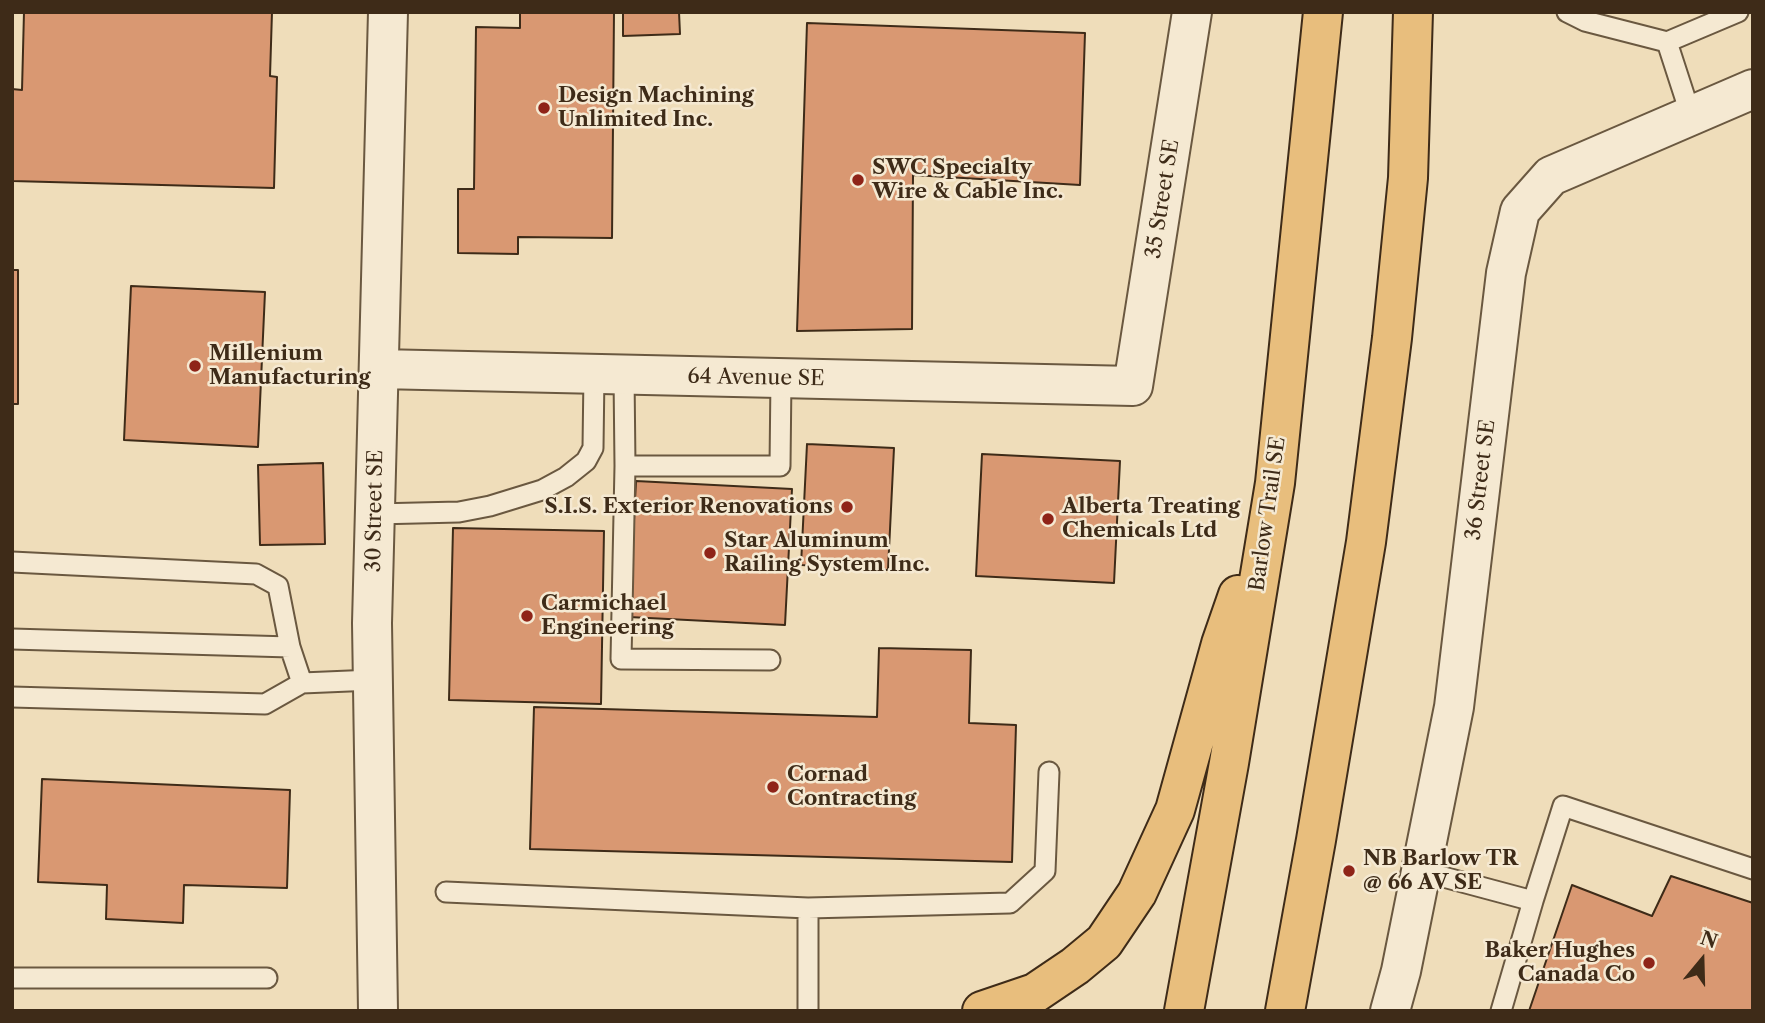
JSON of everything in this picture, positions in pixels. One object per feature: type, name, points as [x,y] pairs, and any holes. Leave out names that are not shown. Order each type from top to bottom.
[{"type":"main road","name":"Barlow Trail SE","points":[[1184,1011],[1229,763],[1275,483],[1323,12]]},
{"type":"main road","points":[[1284,1011],[1317,840],[1366,542],[1392,338],[1408,178],[1413,12]]},
{"type":"main road","points":[[982,1011],[1035,993],[1075,966],[1104,942],[1137,893],[1175,810],[1221,644],[1275,483]]},
{"type":"street","name":"30 Street SE","points":[[378,1011],[373,680],[388,12]]},
{"type":"street","name":"35 Street SE","points":[[1133,386],[1192,12]]},
{"type":"street","name":"36 Street SE","points":[[1390,1011],[1454,707],[1506,273],[1520,211],[1551,176],[1753,89]]},
{"type":"street","name":"64 Avenue SE","points":[[379,369],[1133,386]]},
{"type":"lane","points":[[1567,12],[1585,21],[1667,42],[1738,12]]},
{"type":"lane","points":[[1667,42],[1690,116]]},
{"type":"lane","points":[[609,374],[625,466],[621,659],[769,660]]},
{"type":"lane","points":[[375,514],[459,512],[490,506],[542,490],[566,477],[586,461],[593,448],[609,374]]},
{"type":"lane","points":[[625,466],[780,466],[781,378]]},
{"type":"lane","points":[[12,562],[256,574],[278,586],[290,647],[302,683]]},
{"type":"lane","points":[[12,639],[290,647]]},
{"type":"lane","points":[[12,697],[265,704],[302,683],[373,680]]},
{"type":"lane","points":[[446,892],[808,908],[1010,903],[1045,871],[1049,772]]},
{"type":"lane","points":[[1501,1011],[1563,806],[1753,869]]},
{"type":"lane","points":[[1421,871],[1533,901]]},
{"type":"lane","points":[[808,908],[808,1011]]},
{"type":"lane","points":[[12,978],[267,978]]},
{"type":"building","points":[[24,12],[272,12],[270,76],[277,77],[274,188],[12,181],[12,89],[22,90]]},
{"type":"building","name":"Design Machining Unlimited Inc.","points":[[520,12],[614,12],[612,238],[518,237],[518,254],[458,253],[458,189],[474,189],[476,27],[520,28]]},
{"type":"building","points":[[623,12],[679,12],[680,34],[623,36]]},
{"type":"building","name":"SWC Specialty Wire & Cable Inc.","points":[[807,23],[1085,33],[1080,185],[913,175],[912,329],[797,331]]},
{"type":"building","points":[[12,270],[18,270],[18,404],[12,404]]},
{"type":"building","name":"Millenium Manufacturing","points":[[131,286],[265,292],[258,447],[124,440]]},
{"type":"building","name":"S.I.S. Exterior Renovations","points":[[807,444],[894,448],[888,570],[801,565]]},
{"type":"building","name":"Alberta Treating Chemicals Ltd","points":[[982,454],[1120,461],[1114,583],[976,576]]},
{"type":"building","points":[[323,463],[325,544],[260,545],[258,465]]},
{"type":"building","name":"Star Aluminum Railing System Inc.","points":[[636,481],[792,489],[785,625],[629,617]]},
{"type":"building","name":"Carmichael Engineering","points":[[453,528],[604,531],[601,704],[449,700]]},
{"type":"building","name":"Cornad Contracting","points":[[879,648],[971,650],[969,723],[1016,725],[1012,862],[530,849],[534,707],[877,717]]},
{"type":"building","points":[[42,779],[290,790],[287,888],[184,885],[183,923],[106,919],[107,885],[38,882]]},
{"type":"building","name":"Baker Hughes Canada Co","points":[[1671,876],[1753,903],[1753,1011],[1529,1011],[1572,885],[1652,916]]},
{"type":"place","name":"Design Machining Unlimited Inc.","points":[[544,108]]},
{"type":"place","name":"SWC Specialty Wire & Cable Inc.","points":[[858,180]]},
{"type":"place","name":"Millenium Manufacturing","points":[[195,366]]},
{"type":"place","name":"S.I.S. Exterior Renovations","points":[[847,507]]},
{"type":"place","name":"Alberta Treating Chemicals Ltd","points":[[1048,519]]},
{"type":"place","name":"Star Aluminum Railing System Inc.","points":[[710,553]]},
{"type":"place","name":"Carmichael Engineering","points":[[527,616]]},
{"type":"place","name":"Cornad Contracting","points":[[773,787]]},
{"type":"place","name":"NB Barlow TR @ 66 AV SE","points":[[1349,871]]},
{"type":"place","name":"Baker Hughes Canada Co","points":[[1649,963]]}]
